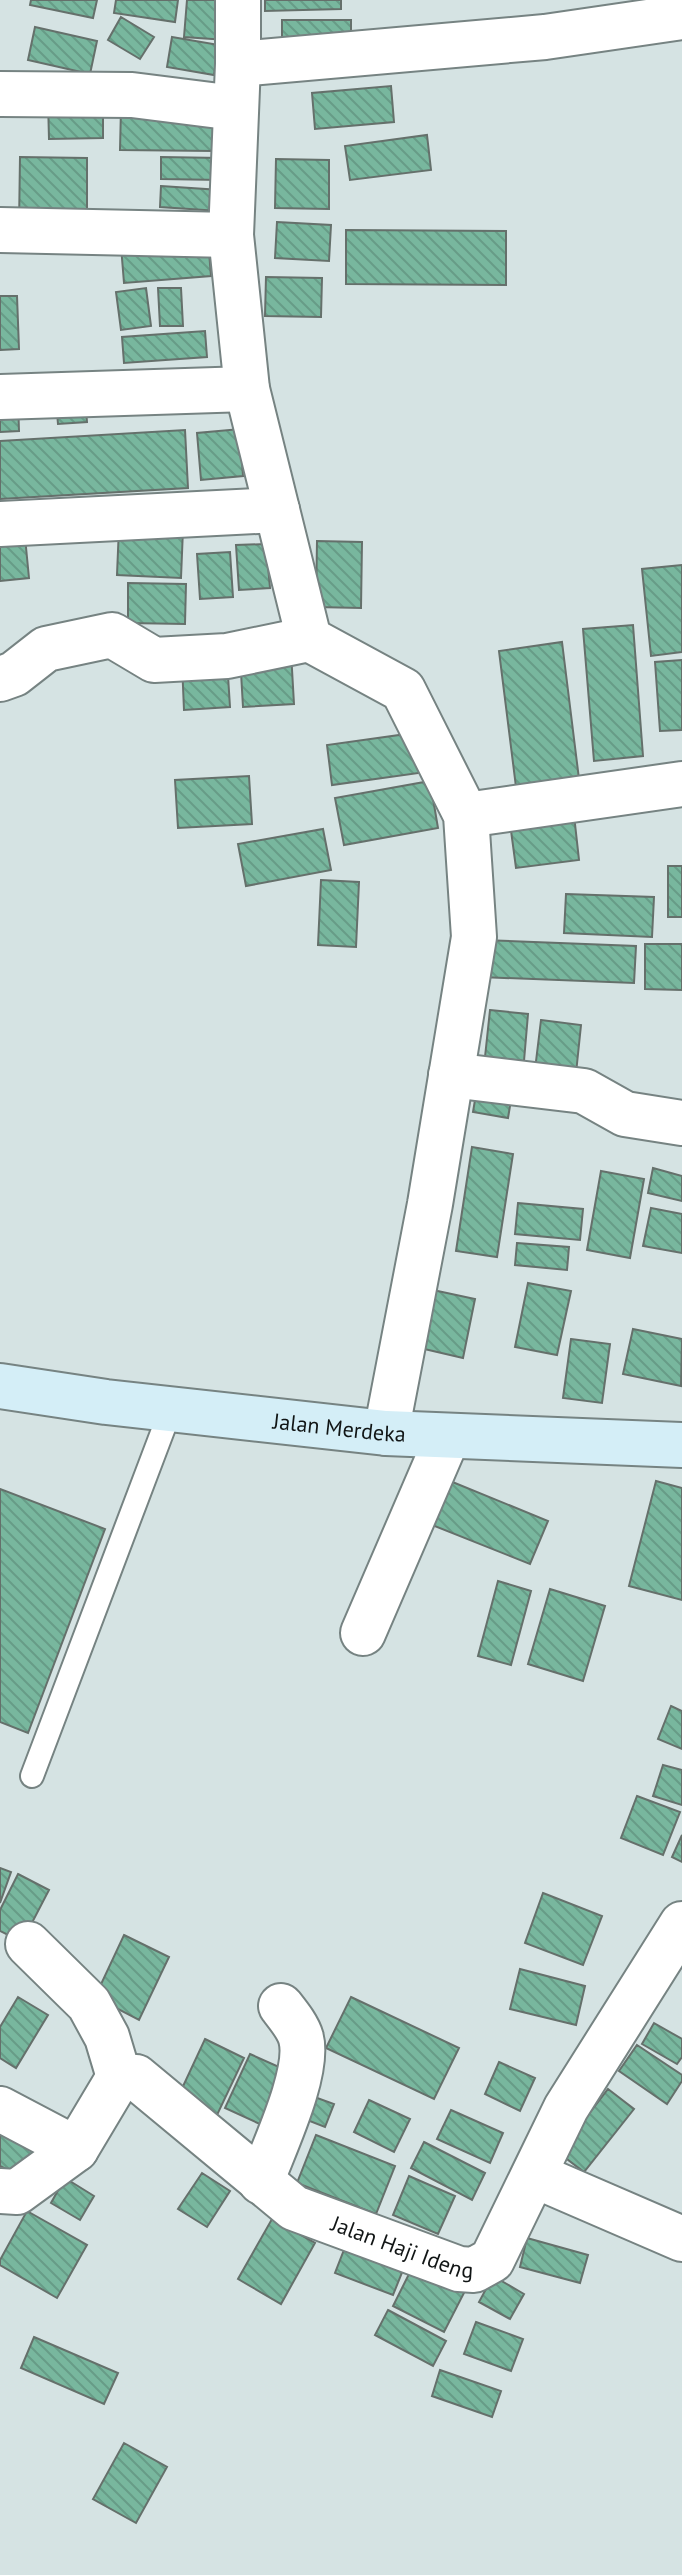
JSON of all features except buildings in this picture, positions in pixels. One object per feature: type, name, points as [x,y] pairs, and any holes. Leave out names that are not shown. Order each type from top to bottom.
[{"type":"street","points":[[238,0],[231,235],[247,389],[309,639]]},
{"type":"street","points":[[238,64],[545,37],[682,17]]},
{"type":"street","points":[[0,94],[132,95],[235,108]]},
{"type":"street","points":[[0,230],[231,235]]},
{"type":"street","points":[[0,397],[247,389]]},
{"type":"street","points":[[0,524],[277,510]]},
{"type":"street","points":[[0,679],[14,674],[46,649],[112,635],[154,660],[227,656],[309,639],[403,690],[466,815],[474,937],[430,1204],[386,1433]]},
{"type":"street","points":[[466,815],[682,784]]},
{"type":"street","points":[[451,1075],[584,1091],[625,1114],[682,1123]]},
{"type":"street","name":"Jalan Merdeka","points":[[0,1386],[386,1433],[682,1445]]},
{"type":"street","points":[[363,1633],[448,1436]]},
{"type":"street","name":"Jalan Haji Ideng","points":[[119,2077],[136,2077],[294,2208],[459,2269],[474,2270],[492,2260],[566,2108],[682,1924]]},
{"type":"street","points":[[0,2191],[17,2192],[76,2149],[119,2077],[107,2037],[89,2004],[28,1944]]},
{"type":"street","points":[[261,2182],[297,2083],[303,2057],[301,2036],[281,2006]]},
{"type":"street","points":[[0,2109],[76,2149]]},
{"type":"street","points":[[534,2175],[682,2239]]},
{"type":"lane","points":[[32,1776],[171,1409]]}]
